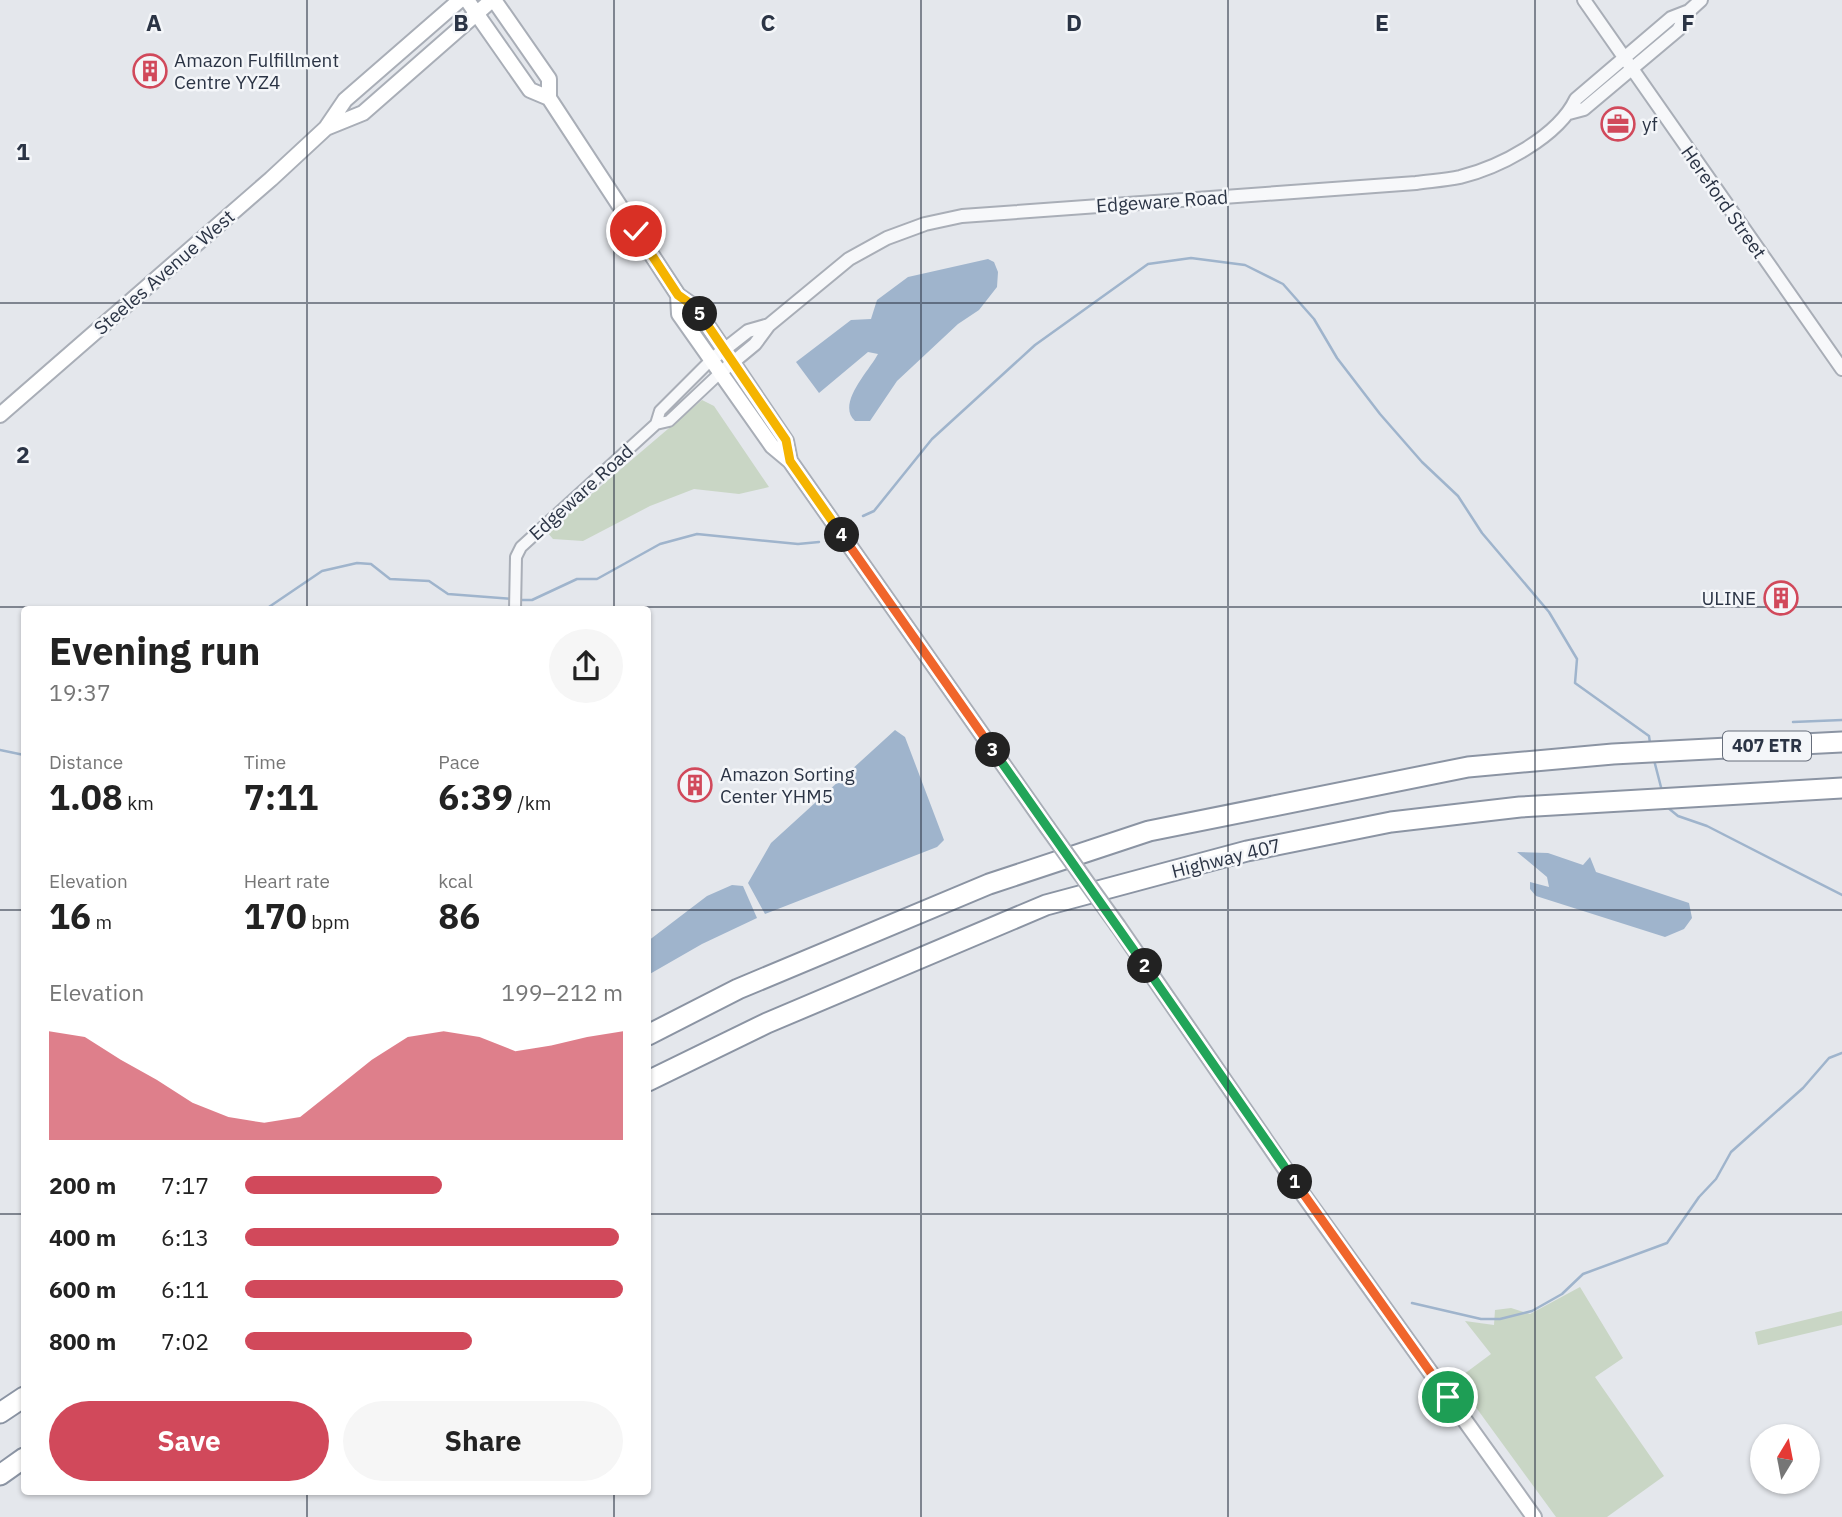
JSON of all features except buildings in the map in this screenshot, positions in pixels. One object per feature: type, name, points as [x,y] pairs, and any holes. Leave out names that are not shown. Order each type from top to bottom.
[{"type":"highway","name":"407 ETR","points":[[651,1033],[738,989],[989,884],[1149,831],[1468,767],[1613,754],[1842,742]]},
{"type":"highway","name":"Highway 407","points":[[651,1080],[767,1023],[1046,905],[1247,851],[1391,822],[1520,807],[1842,788]]},
{"type":"highway","points":[[0,1413],[21,1399]]},
{"type":"highway","points":[[0,1475],[21,1460]]},
{"type":"main road","name":"Steeles Avenue West","points":[[0,415],[326,128],[345,100],[460,0]]},
{"type":"main road","points":[[467,0],[530,90],[549,98],[678,295],[695,307],[786,440],[790,461]]},
{"type":"main road","name":"Steeles Avenue West","points":[[326,128],[363,113],[493,0]]},
{"type":"main road","points":[[493,0],[550,79],[549,98]]},
{"type":"main road","points":[[678,295],[679,314],[720,373],[772,446],[790,461],[1118,926],[1297,1186],[1534,1517]]},
{"type":"street","name":"Hereford Street","points":[[1584,0],[1842,369]]},
{"type":"street","name":"Edgeware Road","points":[[656,424],[660,411],[711,360],[729,356],[755,344],[769,325],[849,259],[887,237],[925,224],[962,216],[1404,184],[1460,177],[1501,160],[1541,136],[1569,113],[1576,99],[1627,64],[1671,18],[1689,11],[1701,0]]},
{"type":"street","name":"Edgeware Road","points":[[515,606],[516,557],[521,547],[656,424],[669,421],[720,373],[729,356]]},
{"type":"green space","points":[[702,400],[714,406],[769,487],[739,494],[694,489],[650,506],[583,541],[553,539],[547,532]]},
{"type":"green space","points":[[1580,1287],[1623,1358],[1595,1377],[1664,1476],[1607,1517],[1556,1517],[1456,1380],[1491,1354],[1465,1321],[1494,1325],[1495,1310],[1511,1308],[1530,1314]]},
{"type":"green space","points":[[1842,1311],[1842,1325],[1758,1345],[1755,1332]]},
{"type":"water","points":[[988,259],[994,262],[998,272],[997,287],[979,310],[958,324],[897,381],[870,421],[855,421],[849,406],[856,388],[878,354],[868,352],[819,393],[796,362],[851,320],[871,319],[877,300],[908,277]]},
{"type":"water","points":[[895,730],[905,737],[944,840],[937,847],[765,914],[748,883],[771,843]]},
{"type":"water","points":[[1517,852],[1548,853],[1583,865],[1590,857],[1596,872],[1689,903],[1692,918],[1684,929],[1665,937],[1536,896],[1530,889],[1530,882],[1549,887],[1547,877]]},
{"type":"water","points":[[732,885],[743,886],[757,918],[702,944],[651,973],[651,939],[707,896]]},
{"type":"waterway","points":[[863,516],[874,511],[932,439],[1035,345],[1148,264],[1191,258],[1245,265],[1283,284],[1314,319],[1337,358],[1380,414],[1422,462],[1458,496],[1482,533],[1549,612],[1577,659],[1575,683],[1649,736],[1650,743]]},
{"type":"waterway","points":[[519,600],[532,600],[577,579],[597,579],[660,544],[697,534],[798,544],[819,542]]},
{"type":"waterway","points":[[270,606],[322,571],[357,563],[371,564],[390,579],[429,581],[448,594],[512,599]]},
{"type":"waterway","points":[[1793,722],[1842,720]]},
{"type":"waterway","points":[[0,750],[21,754]]},
{"type":"waterway","points":[[1654,760],[1662,791]]},
{"type":"waterway","points":[[1667,807],[1678,816],[1707,826],[1842,895]]},
{"type":"waterway","points":[[1412,1303],[1481,1319],[1500,1319],[1532,1311],[1562,1294],[1583,1274],[1667,1243],[1699,1197],[1716,1179],[1731,1152],[1803,1088],[1829,1058],[1842,1053]]},
{"type":"place","name":"Amazon Fulfillment Centre YYZ4","points":[[150,71]]},
{"type":"place","name":"yf","points":[[1618,124]]},
{"type":"place","name":"ULINE","points":[[1781,598]]},
{"type":"place","name":"Amazon Sorting Center YHM5","points":[[695,785]]},
{"type":"route","points":[[636,231],[678,295],[695,307],[786,440],[790,461],[1118,926],[1297,1186],[1448,1397]]}]
